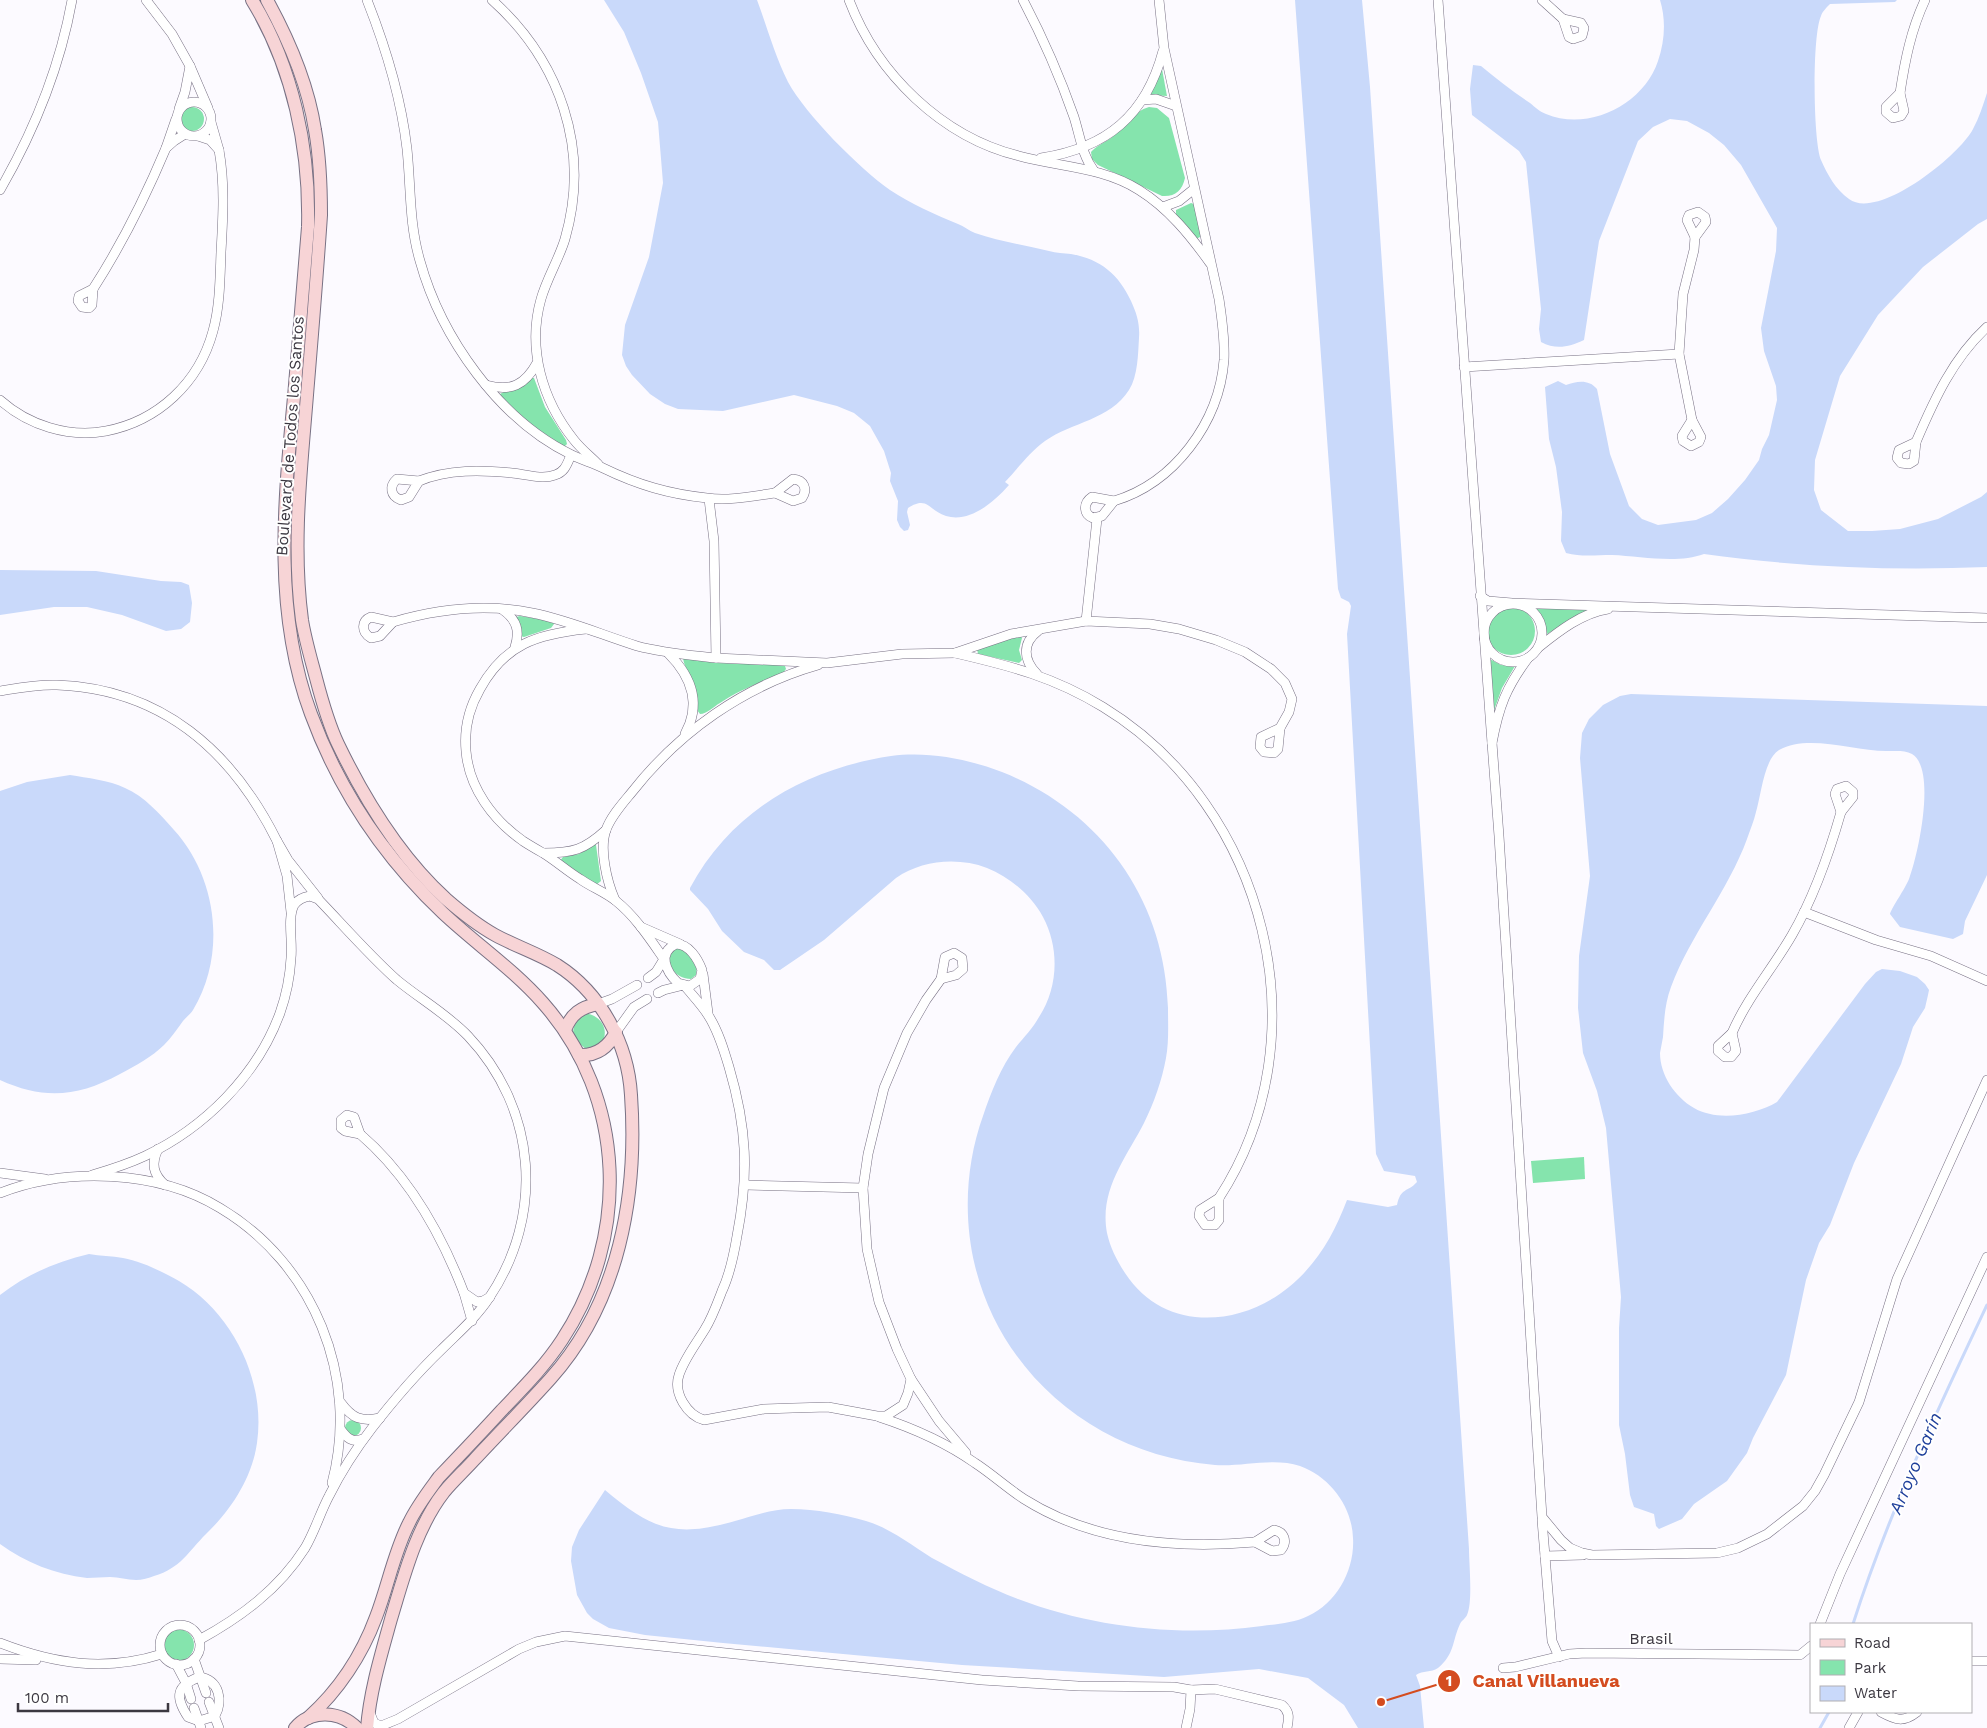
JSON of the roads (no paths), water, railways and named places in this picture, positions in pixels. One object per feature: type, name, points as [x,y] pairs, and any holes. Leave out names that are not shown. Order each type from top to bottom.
[{"type":"street","points":[[0,190],[18,156],[42,102],[63,41],[72,0]]},
{"type":"street","points":[[0,400],[23,417],[47,427],[77,432],[100,432],[132,424],[163,407],[182,389],[201,362],[214,330],[218,303],[224,202],[219,150],[209,110],[190,66],[172,34],[146,0]]},
{"type":"street","name":"Boulevard de Todos los Santos","points":[[252,0],[273,41],[284,69],[297,114],[304,148],[308,192],[305,256],[284,527],[284,583],[289,623],[309,710],[322,744],[340,780],[371,830],[394,861],[445,915],[515,974],[544,1004],[564,1030],[589,1076],[602,1116],[610,1168],[606,1232],[600,1260],[578,1315],[537,1374],[424,1496],[408,1525],[376,1617],[359,1654],[323,1704],[298,1725]]},
{"type":"street","name":"Boulevard de Todos los Santos","points":[[267,0],[281,25],[296,60],[308,98],[315,129],[320,175],[321,214],[297,533],[303,621],[326,714],[338,745],[370,803],[422,874],[444,898],[493,934],[558,966],[577,981],[598,1004],[616,1032],[629,1071],[632,1098],[632,1150],[626,1220],[608,1281],[596,1312],[577,1344],[554,1375],[444,1492],[430,1514],[412,1553],[400,1590],[378,1665],[369,1706],[367,1728]]},
{"type":"street","points":[[367,0],[391,67],[399,98],[407,151],[413,229],[420,262],[444,325],[456,346],[486,385],[518,418],[543,437],[571,455],[631,482],[662,491],[709,498],[740,498],[775,493]]},
{"type":"street","points":[[492,0],[519,27],[546,65],[559,92],[567,118],[572,143],[574,170],[570,216],[565,239],[541,299],[537,321],[537,363],[549,400],[562,424],[575,441],[602,468]]},
{"type":"street","points":[[849,0],[866,38],[885,65],[908,92],[938,117],[985,145],[1034,159],[1094,171],[1119,179],[1138,189],[1162,207],[1188,234],[1213,267]]},
{"type":"street","points":[[1023,0],[1051,56],[1075,119],[1083,148],[1094,171]]},
{"type":"street","points":[[1114,501],[1105,514],[1097,519],[1090,517],[1086,512],[1086,505],[1090,498],[1099,497],[1114,501],[1134,495],[1167,472],[1182,457],[1198,435],[1211,411],[1224,362],[1224,336],[1213,267],[1194,189],[1164,48],[1159,0]]},
{"type":"street","points":[[1438,0],[1501,866],[1542,1517],[1552,1641],[1559,1657]]},
{"type":"street","points":[[1542,0],[1563,18]]},
{"type":"street","points":[[1900,93],[1907,50],[1925,0]]},
{"type":"street","points":[[1034,159],[1060,155],[1083,148],[1107,136],[1121,126],[1148,92],[1159,67],[1164,48]]},
{"type":"street","points":[[93,289],[119,249],[142,204],[178,115],[187,85],[190,66]]},
{"type":"street","points":[[1142,100],[1156,99],[1176,106]]},
{"type":"street","points":[[209,110],[206,106],[196,102],[186,104],[178,115],[177,125],[185,134],[210,140],[219,150]]},
{"type":"street","points":[[198,136],[207,131],[211,122]]},
{"type":"street","points":[[166,148],[185,134]]},
{"type":"street","points":[[1162,207],[1179,201],[1194,189]]},
{"type":"street","points":[[1692,420],[1679,354],[1683,294],[1694,250],[1695,237]]},
{"type":"street","points":[[1916,442],[1942,386],[1955,365],[1987,327]]},
{"type":"street","points":[[1464,367],[1679,354]]},
{"type":"street","points":[[486,385],[499,388],[521,383],[530,375],[537,363]]},
{"type":"street","points":[[420,480],[441,474],[472,471],[553,476],[566,468],[571,455]]},
{"type":"street","points":[[709,498],[714,541],[716,658]]},
{"type":"street","points":[[1086,621],[1097,519]]},
{"type":"street","points":[[1480,596],[1488,601],[1512,603],[1987,618]]},
{"type":"street","points":[[1528,658],[1518,662],[1508,662],[1490,652],[1485,644],[1484,624],[1495,609],[1512,603],[1529,608],[1540,621],[1542,630],[1538,647]]},
{"type":"street","points":[[1492,743],[1504,694],[1512,678],[1538,647],[1557,632],[1592,613],[1626,607]]},
{"type":"street","points":[[393,622],[438,611],[468,608],[500,609],[531,612],[556,618],[639,646],[668,653],[716,658],[827,662],[902,654],[955,653],[1004,664],[1037,674],[1105,708],[1164,754],[1189,782],[1212,814],[1245,875],[1258,913],[1268,956],[1272,995],[1272,1036],[1268,1074],[1260,1109],[1245,1151],[1233,1176],[1219,1198]]},
{"type":"street","points":[[500,609],[511,616],[516,625],[518,636],[515,647]]},
{"type":"street","points":[[955,653],[1011,634],[1086,621],[1150,624],[1179,629],[1216,640],[1245,652],[1271,669],[1286,683],[1290,692],[1291,705],[1280,728]]},
{"type":"street","points":[[1037,674],[1029,666],[1026,659],[1026,648],[1030,637],[1042,628]]},
{"type":"street","points":[[586,629],[556,632],[515,647],[485,679],[475,698],[465,740],[472,781],[489,810],[523,841],[544,853],[580,880],[615,900],[641,927],[664,959],[669,972],[678,983],[690,986],[696,983],[700,979],[702,970]]},
{"type":"street","points":[[668,653],[680,665],[693,692],[691,722],[682,738]]},
{"type":"street","points":[[544,853],[565,853],[578,850],[591,843],[606,830],[621,805],[650,768],[702,722],[739,699],[803,669],[827,662]]},
{"type":"street","points":[[0,691],[55,685],[86,688],[138,701],[181,724],[204,741],[232,769],[262,811],[288,860],[318,899],[379,963],[468,1036],[495,1072],[516,1112],[525,1157],[527,1180],[522,1227],[515,1249],[491,1296],[472,1321],[440,1350],[363,1439],[350,1457],[305,1547],[285,1574],[247,1611],[199,1640]]},
{"type":"street","points":[[1732,1033],[1741,1014],[1791,936],[1804,912],[1829,850],[1841,812]]},
{"type":"street","points":[[606,830],[605,868],[615,900]]},
{"type":"street","points":[[92,1175],[158,1149],[188,1130],[226,1098],[250,1069],[267,1042],[280,1013],[292,957],[292,914],[287,876],[277,841]]},
{"type":"street","points":[[292,914],[293,907],[302,898],[310,896],[318,899]]},
{"type":"street","points":[[1804,912],[1876,940],[1931,956],[1987,981]]},
{"type":"street","points":[[641,927],[680,944],[693,954],[702,970],[709,1016]]},
{"type":"street","points":[[648,978],[656,972],[672,945],[680,944]]},
{"type":"street","points":[[941,979],[907,1032],[884,1088],[868,1154],[863,1188],[868,1249],[877,1294],[887,1325],[911,1379],[944,1427],[976,1463]]},
{"type":"street","points":[[564,1030],[573,1014],[624,993],[636,985]]},
{"type":"street","points":[[658,993],[684,985]]},
{"type":"street","points":[[684,985],[709,1016],[724,1049],[740,1113],[745,1146],[746,1185],[733,1257],[723,1289],[707,1327],[678,1376],[678,1389],[681,1400],[687,1410],[696,1418],[704,1420],[764,1409],[828,1407],[877,1416],[929,1435],[976,1463],[1025,1499],[1052,1514],[1099,1531],[1157,1542],[1223,1545],[1255,1542]]},
{"type":"street","points":[[624,993],[634,1007]]},
{"type":"street","points":[[579,1055],[587,1055],[607,1046],[621,1023],[634,1007],[646,999]]},
{"type":"street","points":[[1545,1556],[1727,1552],[1767,1534],[1803,1506],[1815,1491],[1824,1475],[1859,1402],[1897,1279],[1987,1080]]},
{"type":"street","points":[[360,1134],[396,1171],[424,1209],[444,1244],[464,1293],[472,1321]]},
{"type":"street","points":[[158,1149],[153,1162],[154,1170],[165,1185]]},
{"type":"street","points":[[134,1160],[134,1172],[137,1178]]},
{"type":"street","points":[[10,1189],[4,1174],[50,1180]]},
{"type":"street","points":[[0,1193],[50,1180],[92,1175],[137,1178],[165,1185],[219,1207],[248,1227],[283,1262],[308,1297],[324,1330],[335,1366],[340,1402],[341,1430],[337,1464],[328,1498]]},
{"type":"street","points":[[746,1185],[863,1188]]},
{"type":"street","points":[[1820,1623],[1840,1574],[1987,1257]]},
{"type":"street","points":[[464,1293],[477,1302],[491,1296]]},
{"type":"street","points":[[877,1416],[886,1416],[903,1405],[911,1379]]},
{"type":"street","points":[[340,1402],[351,1416],[368,1420],[380,1418]]},
{"type":"street","points":[[341,1430],[349,1440],[363,1439]]},
{"type":"street","points":[[1542,1517],[1554,1533],[1570,1548],[1592,1555]]},
{"type":"street","points":[[173,1626],[186,1626],[196,1634],[199,1640],[198,1653],[189,1662],[176,1664],[170,1662],[162,1654],[160,1641],[167,1630],[173,1626]]},
{"type":"street","points":[[369,1706],[370,1717],[374,1723],[381,1726],[398,1719],[519,1649],[536,1642],[565,1636],[982,1680],[1078,1686],[1174,1687],[1191,1690],[1215,1689],[1282,1704],[1288,1711],[1287,1728]]},
{"type":"street","points":[[0,1643],[54,1661]]},
{"type":"street","name":"Brasil","points":[[1503,1668],[1569,1654],[1800,1654],[1810,1647]]},
{"type":"street","points":[[0,1659],[110,1664],[134,1662],[162,1654]]},
{"type":"street","points":[[194,1658],[217,1722],[224,1728]]},
{"type":"street","points":[[1972,1661],[1987,1661]]},
{"type":"street","points":[[176,1664],[186,1683],[200,1726]]},
{"type":"street","points":[[200,1677],[186,1683],[179,1692],[188,1717],[200,1726]]},
{"type":"street","points":[[200,1677],[213,1684],[220,1696],[217,1722]]},
{"type":"street","points":[[1186,1728],[1191,1690]]},
{"type":"street","points":[[1849,1728],[1857,1713]]},
{"type":"street","points":[[1883,1713],[1900,1721],[1908,1719],[1916,1713]]},
{"type":"street","points":[[298,1725],[328,1714],[348,1720],[357,1728]]},
{"type":"street","points":[[391,1728],[398,1719]]},
{"type":"street","points":[[1908,1719],[1912,1728]]},
{"type":"street","points":[[200,1726],[217,1722]]},
{"type":"water","points":[[604,0],[757,0],[779,62],[796,95],[834,140],[877,180],[906,200],[973,232],[1011,243],[1082,256],[1100,264],[1115,276],[1131,301],[1138,324],[1137,365],[1129,390],[1112,408],[1056,435],[1040,445],[1005,482],[1009,485],[981,510],[973,514],[955,517],[940,514],[928,505],[915,504],[908,508],[910,525],[908,530],[904,531],[897,520],[898,501],[890,481],[891,473],[884,451],[870,426],[854,413],[837,406],[794,395],[723,411],[678,409],[665,404],[650,394],[632,375],[622,355],[625,325],[649,257],[663,183],[658,122],[624,32]]},
{"type":"water","points":[[1295,0],[1362,0],[1370,87],[1470,1573],[1469,1609],[1457,1630],[1447,1658],[1438,1668],[1416,1675],[1420,1686],[1424,1728],[1358,1728],[1344,1705],[1308,1678],[1259,1669],[1164,1677],[962,1665],[645,1635],[609,1628],[593,1619],[587,1613],[577,1595],[571,1561],[572,1547],[579,1530],[605,1490],[622,1504],[651,1522],[680,1529],[714,1526],[784,1509],[819,1511],[857,1518],[883,1528],[943,1564],[1018,1599],[1077,1617],[1138,1628],[1169,1630],[1231,1629],[1279,1624],[1297,1620],[1308,1616],[1328,1603],[1336,1594],[1347,1573],[1353,1550],[1352,1526],[1344,1504],[1330,1485],[1321,1477],[1290,1463],[1269,1462],[1215,1465],[1173,1458],[1133,1446],[1096,1428],[1063,1404],[1033,1376],[1008,1344],[989,1307],[975,1266],[971,1247],[968,1209],[970,1171],[977,1134],[997,1080],[1016,1047],[1034,1025],[1050,994],[1054,968],[1052,942],[1043,917],[1033,901],[1012,882],[987,868],[964,862],[940,862],[917,867],[896,878],[824,940],[780,970],[774,970],[764,960],[744,952],[722,931],[708,909],[690,890],[707,860],[727,836],[750,815],[774,798],[801,783],[830,771],[860,762],[891,756],[933,755],[976,763],[1002,772],[1038,789],[1070,811],[1098,836],[1121,864],[1141,896],[1155,931],[1164,968],[1168,1008],[1166,1058],[1151,1108],[1110,1189],[1106,1217],[1107,1233],[1114,1254],[1125,1273],[1141,1292],[1160,1306],[1180,1314],[1202,1318],[1225,1316],[1248,1310],[1269,1301],[1289,1287],[1317,1258],[1337,1225],[1347,1200],[1388,1207],[1397,1205],[1400,1195],[1417,1182],[1415,1176],[1384,1171],[1376,1154],[1347,634],[1351,606],[1349,602],[1341,598],[1338,589]]},
{"type":"water","points":[[1660,0],[1897,0],[1895,2],[1830,4],[1822,14],[1818,27],[1815,65],[1815,111],[1818,149],[1829,176],[1840,191],[1849,199],[1862,203],[1879,201],[1898,193],[1917,182],[1952,154],[1973,129],[1987,93],[1987,219],[1923,267],[1878,315],[1840,376],[1815,460],[1814,490],[1821,510],[1848,531],[1900,529],[1938,519],[1987,492],[1987,567],[1846,567],[1704,554],[1682,559],[1658,559],[1566,553],[1561,541],[1562,512],[1556,467],[1549,439],[1545,387],[1558,381],[1566,385],[1587,382],[1597,389],[1610,454],[1629,506],[1642,519],[1658,525],[1696,520],[1712,513],[1728,499],[1759,460],[1769,435],[1777,400],[1776,386],[1764,351],[1761,328],[1776,251],[1777,228],[1741,165],[1724,145],[1709,133],[1687,121],[1670,119],[1653,127],[1638,141],[1599,241],[1584,340],[1568,346],[1557,347],[1541,342],[1539,329],[1541,309],[1526,162],[1519,151],[1472,115],[1470,89],[1473,65],[1481,66],[1542,112],[1563,119],[1597,116],[1613,110],[1628,101],[1641,90],[1651,76],[1658,61],[1664,30]]},
{"type":"water","points":[[0,570],[96,571],[161,581],[181,582],[189,585],[192,603],[190,622],[181,629],[166,631],[122,615],[87,607],[54,607],[0,615]]},
{"type":"water","points":[[1631,694],[1987,706],[1987,875],[1965,921],[1963,934],[1953,939],[1900,927],[1890,914],[1905,888],[1913,868],[1923,814],[1923,777],[1919,763],[1912,754],[1903,751],[1876,751],[1833,744],[1804,743],[1791,745],[1779,750],[1766,769],[1754,819],[1739,858],[1689,949],[1671,987],[1666,1005],[1660,1053],[1666,1077],[1675,1092],[1694,1108],[1714,1115],[1725,1116],[1747,1113],[1768,1107],[1777,1102],[1876,972],[1882,969],[1900,971],[1917,977],[1929,990],[1925,1008],[1913,1027],[1901,1064],[1854,1163],[1830,1225],[1819,1243],[1806,1280],[1786,1375],[1747,1453],[1727,1481],[1694,1504],[1682,1519],[1659,1529],[1656,1526],[1654,1514],[1634,1507],[1630,1495],[1619,1425],[1619,1328],[1621,1297],[1606,1128],[1597,1091],[1583,1053],[1578,1008],[1579,956],[1590,876],[1580,758],[1582,733],[1589,719],[1603,705],[1620,696]]},
{"type":"water","points":[[70,775],[119,785],[139,796],[164,818],[189,849],[200,870],[208,893],[213,941],[210,965],[204,988],[193,1010],[159,1049],[132,1068],[105,1082],[75,1091],[46,1093],[31,1091],[0,1080],[0,791],[27,782]]},
{"type":"water","points":[[89,1254],[130,1259],[144,1264],[179,1281],[198,1295],[215,1311],[230,1330],[242,1351],[251,1373],[256,1396],[257,1443],[250,1469],[239,1493],[224,1515],[178,1564],[163,1573],[141,1580],[110,1577],[87,1578],[64,1574],[41,1567],[20,1557],[0,1544],[0,1295],[42,1270]]},
{"type":"waterway","name":"Arroyo Garín","points":[[1853,1623],[1898,1502],[1932,1423],[1987,1305]]},
{"type":"waterway","name":"Arroyo Garín","points":[[1820,1728],[1828,1713]]},
{"type":"place","name":"Canal Villanueva","points":[[1381,1702]]}]
